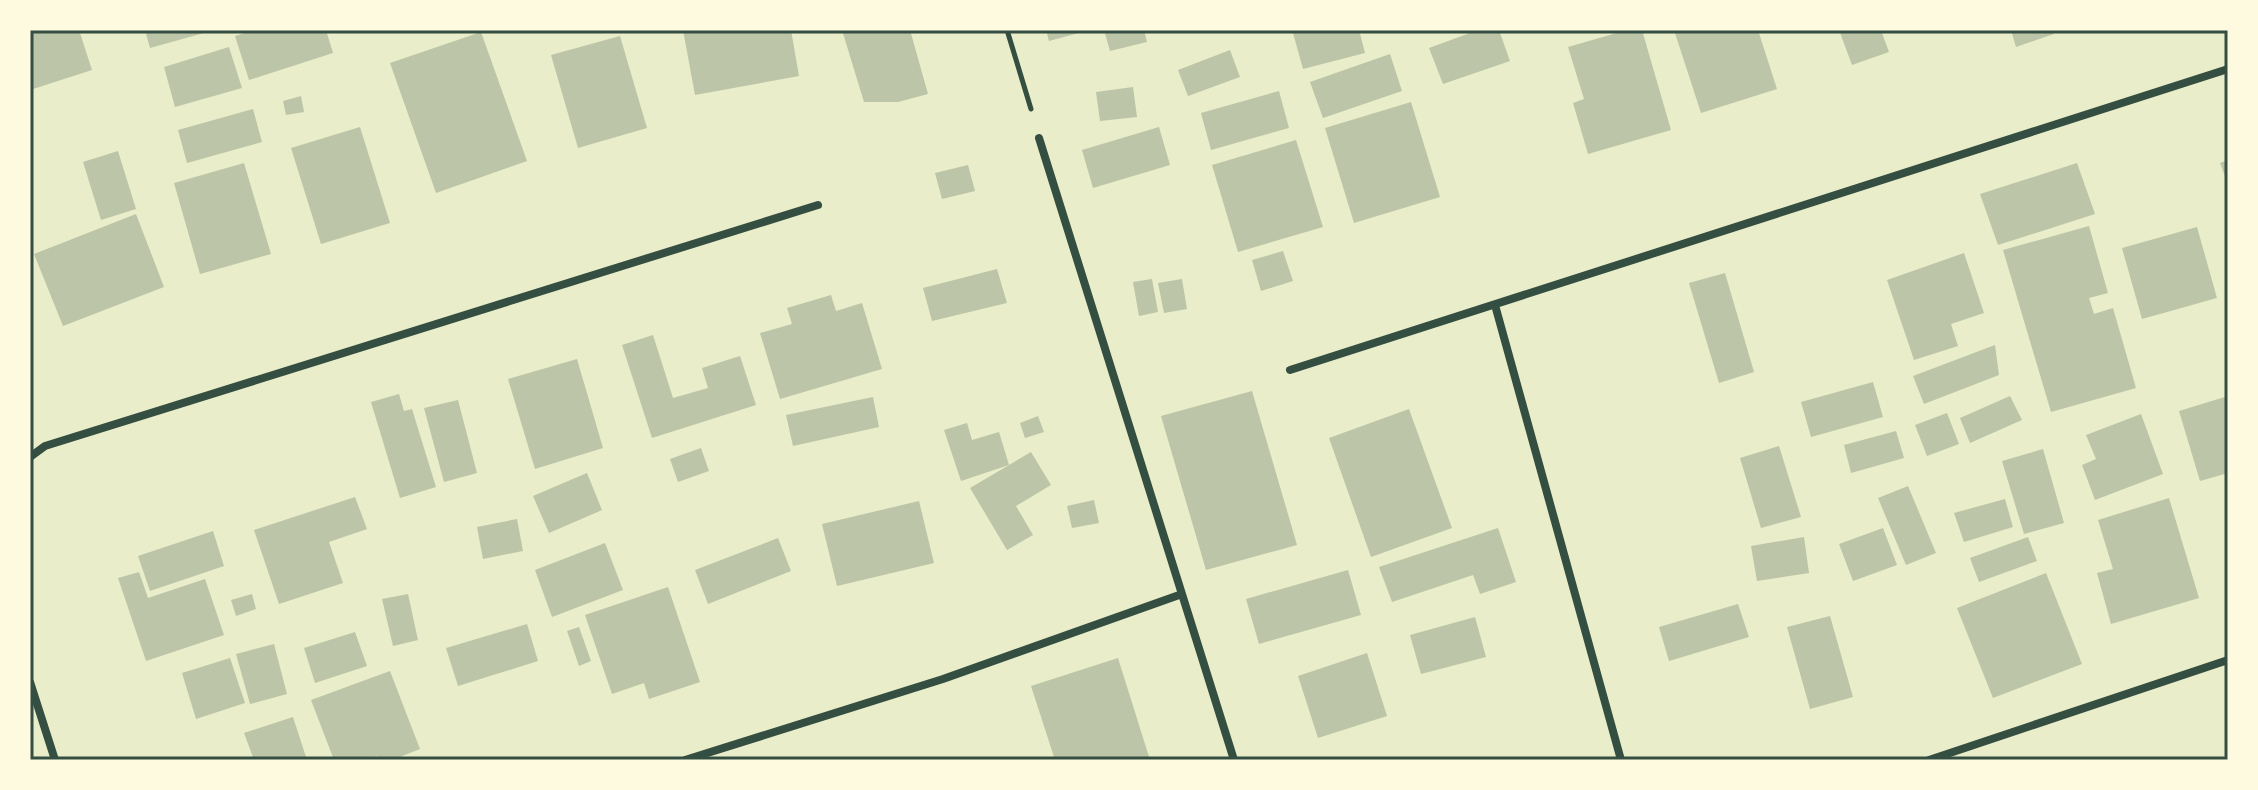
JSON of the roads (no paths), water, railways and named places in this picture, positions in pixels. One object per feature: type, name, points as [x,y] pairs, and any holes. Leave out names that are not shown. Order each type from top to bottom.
[{"type":"street","points":[[1290,370],[2228,69]]},
{"type":"street","points":[[1039,138],[1234,760]]},
{"type":"street","points":[[30,457],[45,446],[818,205]]},
{"type":"street","points":[[1495,305],[1621,760]]},
{"type":"street","points":[[685,760],[943,679],[1182,594]]},
{"type":"street","points":[[1929,760],[2228,660]]},
{"type":"street","points":[[30,682],[55,760]]}]
